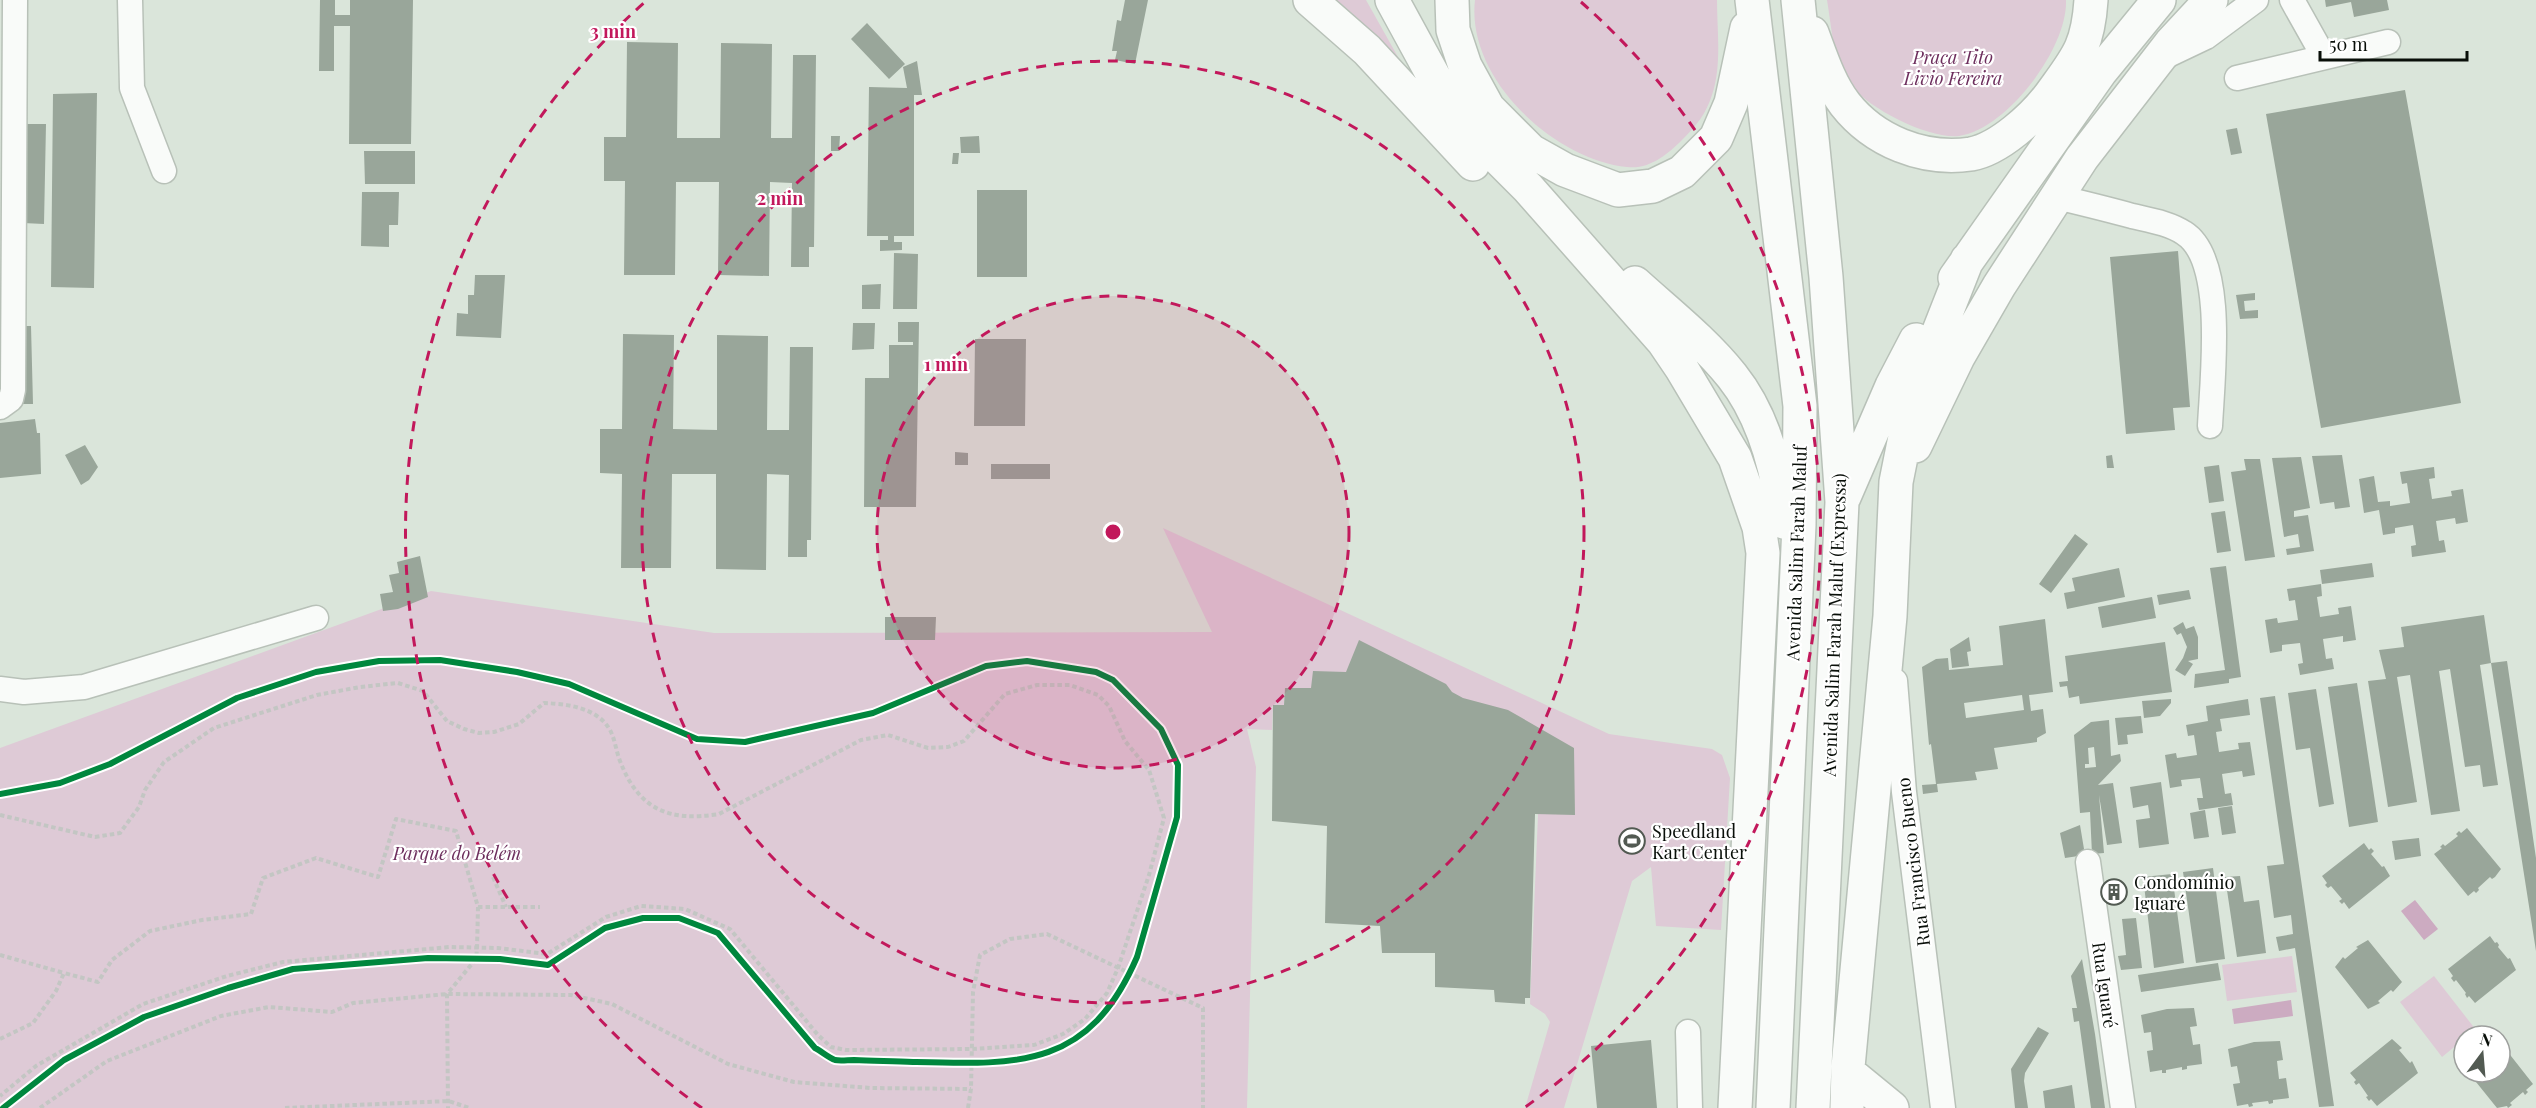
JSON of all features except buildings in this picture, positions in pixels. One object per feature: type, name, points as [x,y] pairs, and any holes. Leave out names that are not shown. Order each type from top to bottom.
[{"type":"highway","points":[[1310,0],[1391,76],[1700,402]]},
{"type":"highway","points":[[1392,0],[1446,99],[1470,130],[1518,177],[1688,330],[1732,376],[1755,415],[1770,453],[1781,495],[1795,610]]},
{"type":"highway","points":[[1452,0],[1453,30],[1465,66],[1488,108],[1531,151],[1565,171],[1618,190],[1653,186],[1682,172],[1716,138],[1731,103],[1753,1]]},
{"type":"highway","points":[[1798,0],[1835,90],[1854,115],[1866,126],[1898,146],[1941,154],[1973,154],[2010,136],[2040,108],[2078,57],[2089,30],[2091,0]]},
{"type":"highway","name":"Avenida Salim Farah Maluf (Expressa)","points":[[1798,0],[1826,277],[1842,502],[1813,1108]]},
{"type":"highway","points":[[1842,502],[1892,386],[1927,319],[2101,70],[2159,0]]},
{"type":"highway","points":[[2101,70],[2176,0]]},
{"type":"highway","points":[[1896,482],[1958,357],[1999,286],[2056,197],[2082,158],[2157,61],[2211,0]]},
{"type":"highway","name":"Avenida Salim Farah Maluf","points":[[1753,1],[1800,406],[1799,525],[1773,1108]]},
{"type":"highway","points":[[1518,177],[1663,341],[1700,402]]},
{"type":"highway","points":[[1847,1108],[1848,1069],[1890,616],[1896,482],[1913,397],[1976,247]]},
{"type":"highway","name":"Avenida Salim Farah Maluf","points":[[1700,402],[1735,458],[1759,527],[1763,553],[1735,1108]]},
{"type":"highway","points":[[1741,992],[1782,904]]},
{"type":"highway","points":[[1823,921],[1836,1016],[1848,1069],[1892,1108]]},
{"type":"street","points":[[0,407],[11,399],[13,390],[8,93],[15,0]]},
{"type":"street","points":[[130,0],[132,88],[164,171]]},
{"type":"street","points":[[2157,61],[2206,37],[2256,0]]},
{"type":"street","points":[[2292,0],[2324,57]]},
{"type":"street","points":[[2237,78],[2388,42]]},
{"type":"street","points":[[2056,197],[2159,222],[2185,233],[2198,246],[2208,270],[2214,305],[2210,426]]},
{"type":"street","name":"Rua Francisco Bueno","points":[[1890,616],[1904,792],[1943,1108]]},
{"type":"street","points":[[0,689],[24,692],[84,687],[316,618]]},
{"type":"street","name":"Rua Iguaré","points":[[2088,862],[2123,1108]]},
{"type":"street","points":[[1688,1032],[1690,1108]]},
{"type":"path","points":[[0,815],[95,837],[120,832],[140,807],[145,790],[164,762],[214,728],[317,695],[398,683],[423,691],[447,721],[479,733],[494,732],[519,724],[544,703],[572,704],[593,714],[609,729],[632,788],[649,804],[675,816],[693,818],[719,814],[861,741],[888,735],[928,748],[948,747],[964,741],[1005,694],[1036,685],[1070,685],[1098,695],[1109,706],[1125,741],[1149,770],[1164,818],[1149,875],[1118,968],[1107,993],[1085,1019],[1063,1034],[1034,1045],[972,1049],[846,1050],[831,1047],[818,1035],[730,929],[685,909],[641,906],[606,917],[547,954],[498,948],[450,947],[336,955],[283,962],[227,976],[143,1004],[36,1066],[0,1096]]},
{"type":"path","points":[[0,955],[99,982],[112,960],[150,931],[251,914],[263,878],[316,858],[378,877],[396,819],[456,831],[478,908],[477,949],[476,959],[447,994],[448,1108]]},
{"type":"path","points":[[493,877],[506,908]]},
{"type":"path","points":[[478,908],[540,907]]},
{"type":"path","points":[[968,1108],[971,1089],[973,992],[980,955],[1010,939],[1047,934],[1203,1008],[1203,1108]]},
{"type":"path","points":[[467,959],[484,959]]},
{"type":"path","points":[[1125,982],[1134,965]]},
{"type":"path","points":[[293,969],[316,967]]},
{"type":"path","points":[[0,1040],[33,1023],[56,991],[64,973]]},
{"type":"path","points":[[40,1108],[107,1061],[221,1016],[269,1007],[332,1012],[353,1003],[447,994],[571,995],[612,1004],[728,1064],[794,1082],[871,1088],[971,1089]]},
{"type":"path","points":[[960,1063],[983,1062]]},
{"type":"path","points":[[285,1108],[449,1101],[469,1108]]},
{"type":"green space","points":[[1325,0],[1366,0],[1412,82]]},
{"type":"green space","points":[[1475,0],[1717,0],[1717,72],[1707,108],[1696,125],[1677,145],[1658,160],[1643,166],[1627,167],[1599,161],[1571,148],[1544,131],[1520,110],[1500,85],[1485,58],[1476,29]]},
{"type":"green space","name":"Praça Tito Livio Fereira","points":[[1827,0],[2066,0],[2064,19],[2057,41],[2046,62],[2014,103],[1996,119],[1977,130],[1959,136],[1947,136],[1917,128],[1902,121],[1873,105],[1853,87],[1846,78],[1837,57]]},
{"type":"green space","name":"Parque do Belém","points":[[1163,528],[1609,734],[1712,749],[1722,755],[1730,778],[1721,930],[1656,926],[1651,867],[1632,881],[1564,1108],[1525,1108],[1550,1022],[1545,1014],[1530,1004],[1538,815],[1535,797],[1360,690],[1285,688],[1284,705],[1273,705],[1272,730],[1247,729],[1256,767],[1247,1108],[0,1108],[0,748],[431,591],[714,633],[1212,632]]},
{"type":"green space","points":[[2292,956],[2297,992],[2227,1001],[2222,965]]},
{"type":"green space","points":[[2434,976],[2471,1024],[2452,1024],[2452,1049],[2442,1057],[2400,1002]]},
{"type":"shaded area","points":[[2415,900],[2438,929],[2424,940],[2401,911]]},
{"type":"shaded area","points":[[2291,1000],[2293,1016],[2234,1024],[2232,1009]]},
{"type":"cycle path","points":[[0,794],[60,783],[110,764],[237,698],[316,672],[379,661],[440,660],[517,672],[569,684],[697,739],[745,742],[873,713],[986,666],[1027,661],[1096,672],[1113,680],[1161,729],[1178,765],[1177,817],[1137,957],[1118,994],[1097,1021],[1074,1040],[1048,1052],[1019,1059],[987,1062],[835,1060],[815,1048],[718,933],[679,918],[643,918],[605,928],[548,965],[500,959],[428,958],[293,969],[228,988],[144,1017],[64,1060],[3,1108]]},
{"type":"place","name":"Speedland Kart Center","points":[[1632,841]]},
{"type":"place","name":"Condomínio Iguaré","points":[[2114,892]]}]
